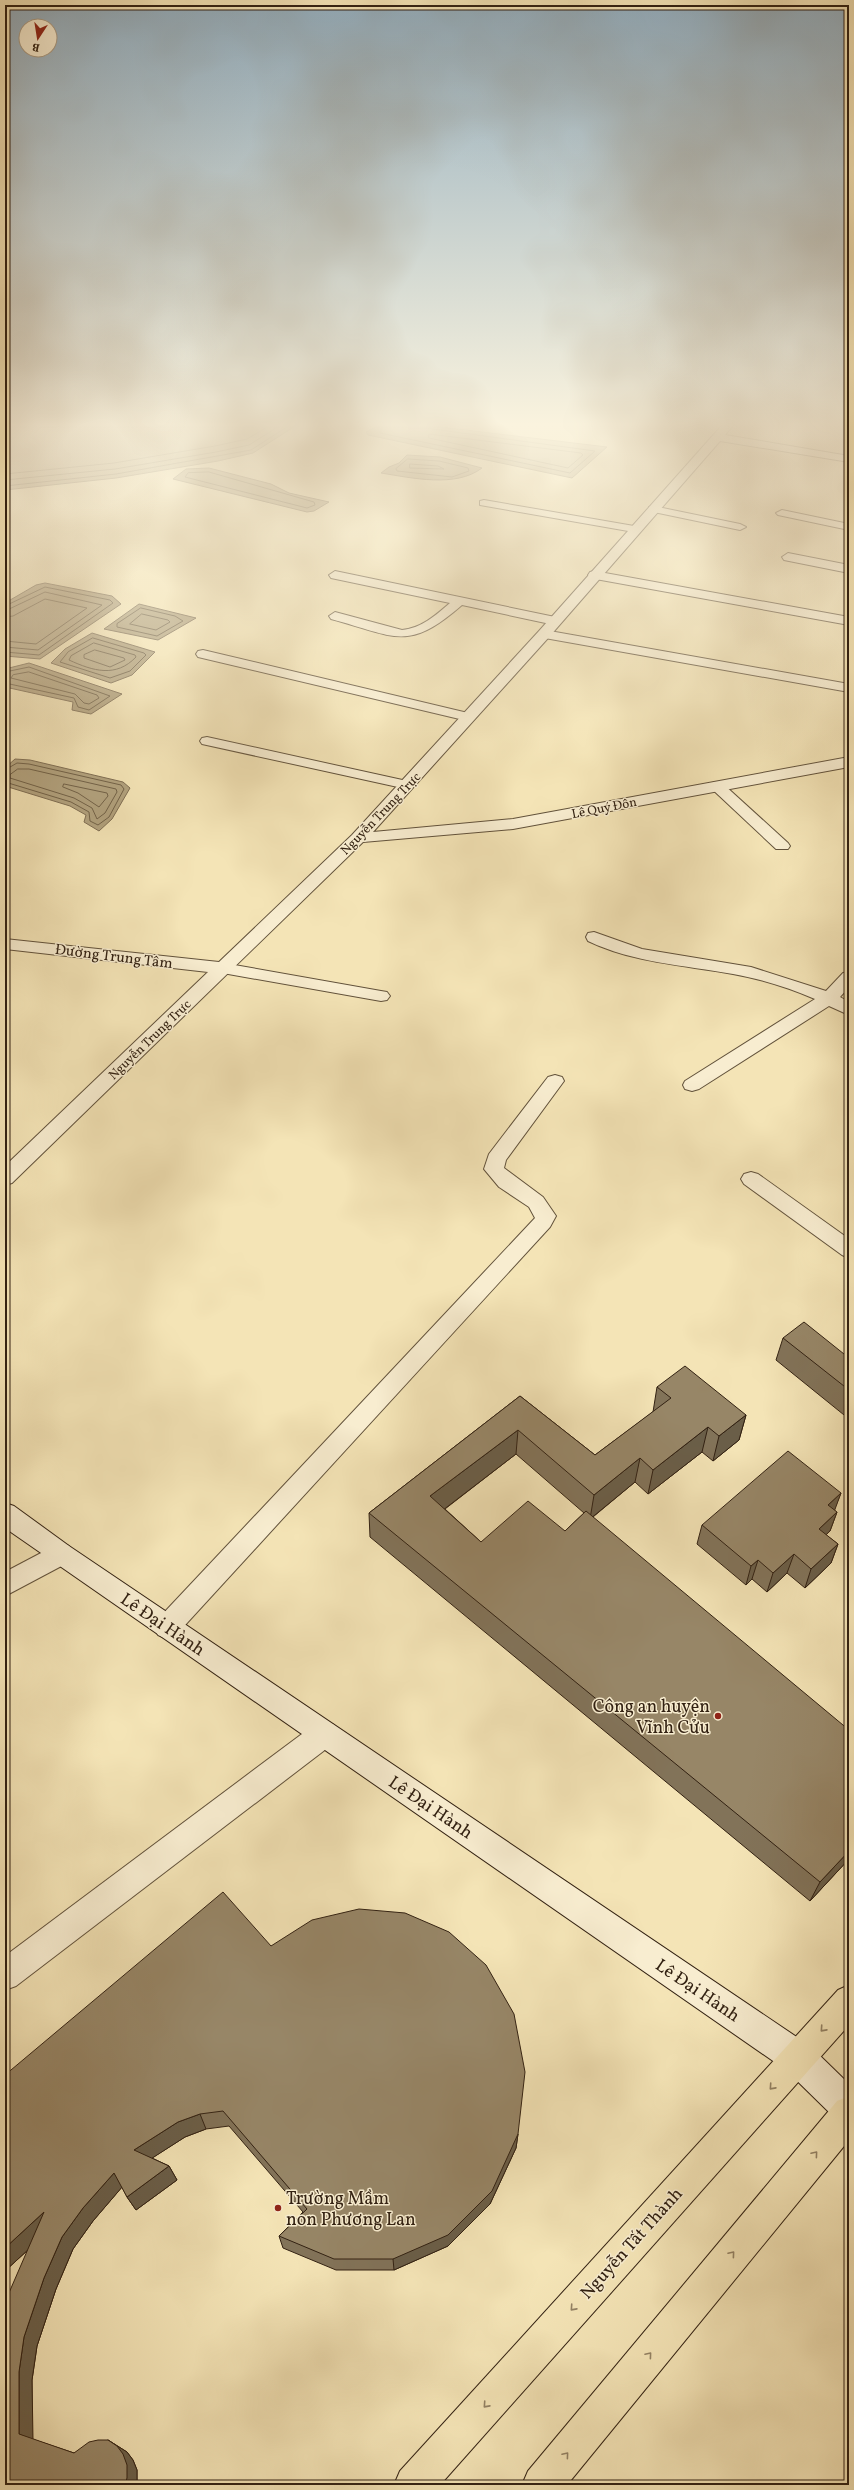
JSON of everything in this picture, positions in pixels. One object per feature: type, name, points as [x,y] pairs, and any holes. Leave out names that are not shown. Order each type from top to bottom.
[{"type":"main road","name":"Nguyễn Tất Thành","points":[[414,2485],[849,2001]]},
{"type":"main road","points":[[542,2485],[849,2113]]},
{"type":"street","name":"Nguyễn Trung Trực","points":[[5,1178],[358,838],[544,634],[625,539]]},
{"type":"street","points":[[788,556],[849,569]]},
{"type":"street","points":[[335,575],[554,621]]},
{"type":"street","points":[[594,575],[849,621]]},
{"type":"street","points":[[335,616],[402,634],[413,634],[421,631],[460,601]]},
{"type":"street","points":[[544,634],[849,688]]},
{"type":"street","points":[[203,654],[468,717]]},
{"type":"street","points":[[207,741],[407,785]]},
{"type":"street","name":"Lê Quý Đôn","points":[[358,838],[513,824],[849,762]]},
{"type":"street","points":[[717,786],[782,846]]},
{"type":"street","points":[[594,937],[620,948],[666,960],[746,971],[829,998],[849,1009]]},
{"type":"street","name":"Đường Trung Tâm","points":[[5,944],[223,968]]},
{"type":"street","points":[[223,968],[381,996]]},
{"type":"street","points":[[692,1085],[829,998],[849,977]]},
{"type":"street","points":[[167,1627],[543,1222],[546,1216],[543,1208],[500,1179],[494,1169],[496,1159],[555,1081]]},
{"type":"street","points":[[751,1179],[849,1250]]},
{"type":"street","name":"Lê Đại Hành","points":[[5,1514],[60,1554],[798,2058],[849,2108]]},
{"type":"street","points":[[5,1585],[60,1554]]},
{"type":"street","points":[[5,1975],[324,1734]]},
{"type":"water","points":[[45,583],[112,596],[121,604],[40,659],[5,656],[5,603],[36,585]]},
{"type":"water","points":[[139,604],[196,618],[158,640],[104,629]]},
{"type":"water","points":[[92,633],[155,652],[132,675],[111,683],[51,663],[65,649]]},
{"type":"water","points":[[29,663],[122,694],[91,714],[72,710],[73,702],[5,687],[5,669]]},
{"type":"water","points":[[15,759],[30,760],[123,782],[130,788],[112,819],[99,831],[84,822],[86,815],[70,806],[5,786],[5,768]]},
{"type":"building","points":[[804,1322],[849,1358],[849,1390],[783,1338]]},
{"type":"building","points":[[685,1366],[746,1415],[719,1436],[708,1427],[653,1470],[640,1458],[594,1495],[518,1430],[430,1496],[481,1542],[528,1501],[565,1531],[586,1511],[849,1730],[849,1851],[820,1882],[369,1513],[520,1396],[595,1455],[671,1398],[657,1387]]},
{"type":"building","points":[[788,1451],[841,1493],[828,1505],[837,1512],[819,1529],[838,1544],[811,1569],[794,1554],[773,1573],[758,1560],[751,1566],[702,1525]]},
{"type":"building","points":[[223,1892],[271,1946],[312,1920],[359,1909],[405,1913],[449,1932],[486,1965],[514,2014],[525,2072],[518,2134],[492,2191],[448,2235],[393,2259],[334,2259],[279,2236],[307,2209],[223,2111],[200,2114],[178,2122],[134,2150],[169,2166],[127,2197],[114,2173],[83,2208],[62,2237],[44,2278],[24,2337],[19,2372],[19,2434],[74,2453],[89,2442],[108,2440],[117,2446],[123,2454],[127,2465],[127,2478],[125,2485],[5,2485],[5,2302],[44,2212],[5,2248],[5,2075]]},
{"type":"place","name":"Công an huyện Vĩnh Cửu","points":[[718,1716]]},
{"type":"place","name":"Trường Mầm non Phương Lan","points":[[278,2208]]}]
